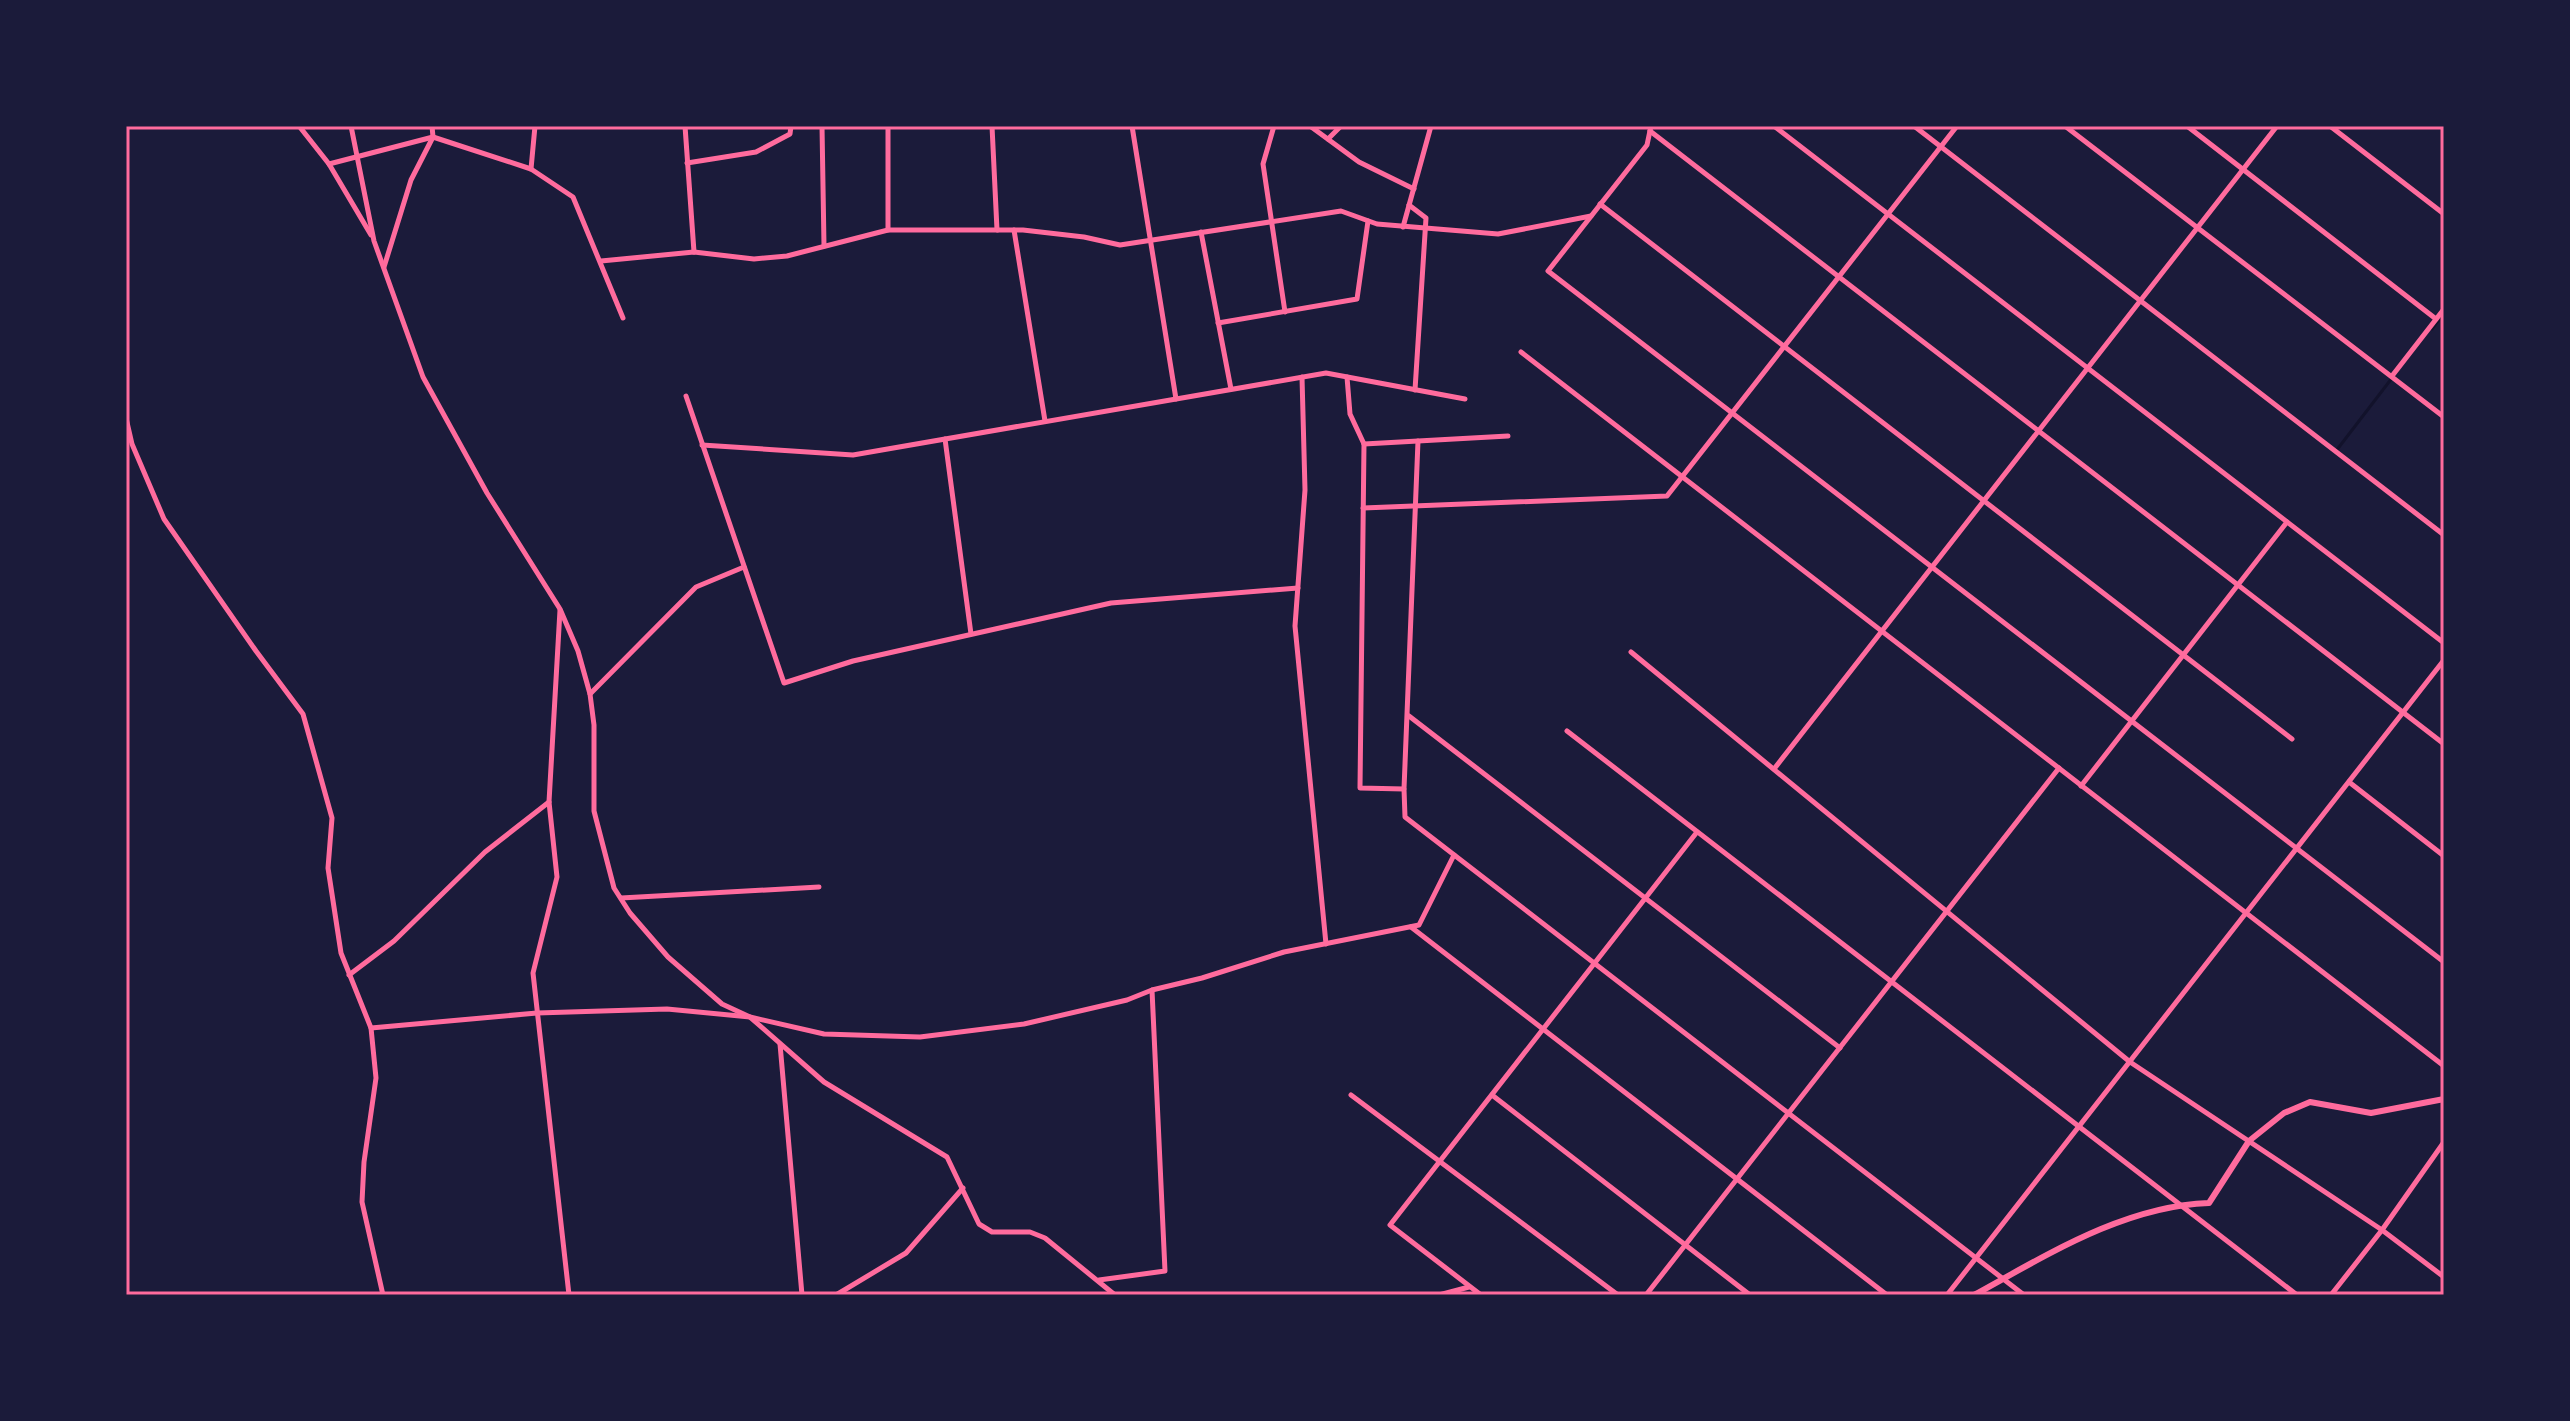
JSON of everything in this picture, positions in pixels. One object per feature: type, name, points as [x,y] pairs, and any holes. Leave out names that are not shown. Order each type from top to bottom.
[{"type":"street","points":[[299,126],[329,164],[374,241]]},
{"type":"street","points":[[351,126],[374,241],[423,377],[487,493],[560,609],[578,651],[590,694],[594,725],[594,811],[614,888],[620,898],[668,957],[722,1004],[750,1017],[824,1082],[947,1157],[979,1224],[992,1232],[1030,1232],[1045,1238],[1115,1295]]},
{"type":"street","points":[[384,268],[411,180],[433,137],[432,126]]},
{"type":"street","points":[[531,169],[535,126]]},
{"type":"street","points":[[685,126],[694,252]]},
{"type":"street","points":[[687,163],[756,152],[790,134],[791,126]]},
{"type":"street","points":[[822,126],[824,246]]},
{"type":"street","points":[[888,126],[888,230]]},
{"type":"street","points":[[992,126],[997,230]]},
{"type":"street","points":[[1132,126],[1176,399]]},
{"type":"street","points":[[1274,126],[1263,164],[1285,312]]},
{"type":"street","points":[[1310,126],[1359,162],[1414,189]]},
{"type":"street","points":[[1328,139],[1341,126]]},
{"type":"street","points":[[1403,227],[1431,126]]},
{"type":"street","points":[[1774,126],[2444,643]]},
{"type":"street","points":[[1914,126],[2444,535]]},
{"type":"street","points":[[1363,508],[1667,496],[1957,126]]},
{"type":"street","points":[[2065,126],[2443,414]]},
{"type":"street","points":[[2187,126],[2436,319]]},
{"type":"street","points":[[1774,769],[2277,126]]},
{"type":"street","points":[[2330,126],[2444,214]]},
{"type":"street","points":[[2444,744],[1650,128],[1647,145],[1548,271],[2444,962]]},
{"type":"street","points":[[329,164],[433,137],[531,169],[573,197],[623,318]]},
{"type":"street","points":[[1600,204],[2292,739]]},
{"type":"street","points":[[1409,205],[1426,218],[1415,390]]},
{"type":"street","points":[[601,261],[694,252],[754,259],[787,256],[888,230],[1014,230],[1084,237],[1120,245],[1341,211],[1368,221],[1403,227],[1498,234],[1591,216]]},
{"type":"street","points":[[1218,323],[1357,299],[1368,221]]},
{"type":"street","points":[[1014,230],[1045,421]]},
{"type":"street","points":[[1201,232],[1231,389]]},
{"type":"street","points":[[2392,376],[2444,309]]},
{"type":"street","points":[[1521,352],[2444,1066]]},
{"type":"street","points":[[702,445],[853,455],[1326,373],[1465,399]]},
{"type":"street","points":[[1302,377],[1305,490],[1295,626],[1326,944]]},
{"type":"street","points":[[1347,377],[1350,414],[1364,444],[1360,788],[1404,789]]},
{"type":"street","points":[[686,396],[784,683],[853,661],[1111,603],[1298,588]]},
{"type":"street","points":[[126,418],[132,444],[164,519],[303,714],[332,818],[328,868],[341,953],[371,1028],[376,1078],[364,1162],[362,1202],[383,1295]]},
{"type":"street","points":[[1364,444],[1508,436]]},
{"type":"street","points":[[945,439],[971,634]]},
{"type":"street","points":[[1418,441],[1405,817],[2024,1295]]},
{"type":"street","points":[[2081,786],[2287,522]]},
{"type":"street","points":[[590,694],[696,587],[744,567]]},
{"type":"street","points":[[560,609],[549,802],[557,877],[533,973],[569,1295]]},
{"type":"street","points":[[1631,652],[2130,1062],[2382,1230],[2444,1277]]},
{"type":"street","points":[[1947,1295],[2444,660]]},
{"type":"street","points":[[1408,715],[1840,1048]]},
{"type":"street","points":[[1567,731],[2297,1295]]},
{"type":"street","points":[[1646,1295],[2059,768]]},
{"type":"street","points":[[2349,782],[2444,856]]},
{"type":"street","points":[[349,975],[394,941],[485,852],[549,802]]},
{"type":"street","points":[[1481,1295],[1390,1225],[1697,832]]},
{"type":"street","points":[[371,1028],[537,1013],[667,1009],[750,1017],[824,1034],[920,1037],[1024,1024],[1127,1000],[1284,952],[1419,925],[1454,855]]},
{"type":"street","points":[[620,898],[819,887]]},
{"type":"street","points":[[1411,927],[1887,1295]]},
{"type":"street","points":[[1098,1280],[1165,1271],[1152,990]]},
{"type":"street","points":[[780,1043],[802,1295]]},
{"type":"street","points":[[1351,1095],[1618,1295]]},
{"type":"street","points":[[1492,1095],[1750,1295]]},
{"type":"street","points":[[1974,1295],[2069,1243],[2156,1208],[2209,1203],[2249,1141],[2284,1113],[2310,1102],[2371,1113],[2444,1099]]},
{"type":"street","points":[[2331,1295],[2382,1230],[2444,1142]]},
{"type":"street","points":[[836,1295],[906,1253],[963,1188]]},
{"type":"street","points":[[1439,1295],[1470,1286]]},
{"type":"waterway","points":[[2432,329],[2444,313]]},
{"type":"waterway","points":[[2336,451],[2392,378]]}]
